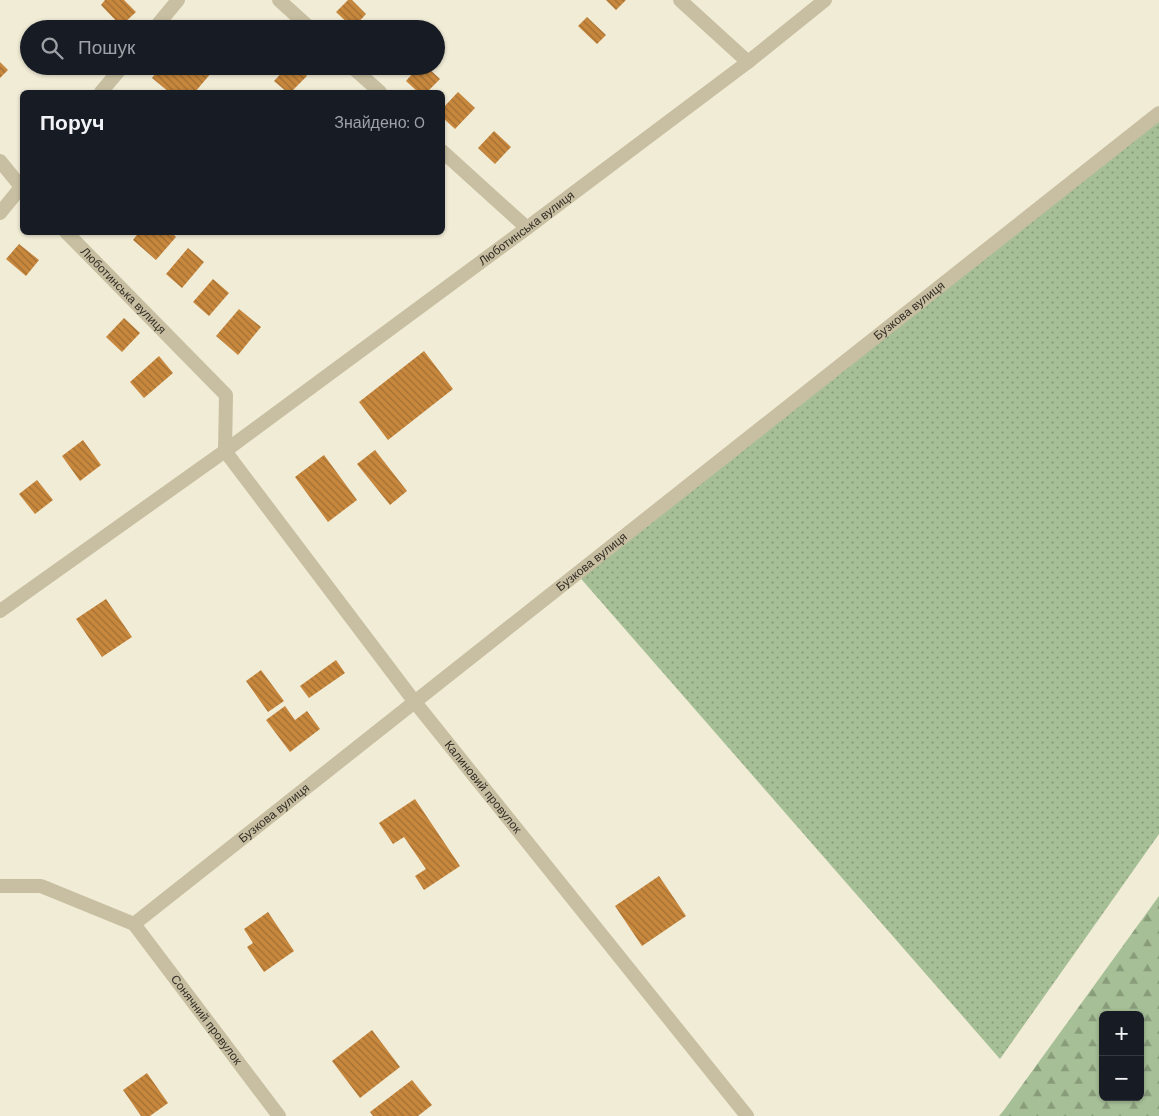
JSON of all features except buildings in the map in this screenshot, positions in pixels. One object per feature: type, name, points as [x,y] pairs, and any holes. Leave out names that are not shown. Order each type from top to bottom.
[{"type":"street","points":[[161,20],[178,0]]},
{"type":"street","points":[[279,0],[300,20]]},
{"type":"street","points":[[680,0],[748,62]]},
{"type":"street","name":"Люботинська вулиця","points":[[0,611],[225,451],[527,228],[748,62],[825,0]]},
{"type":"street","points":[[103,90],[115,75]]},
{"type":"street","points":[[361,75],[378,90]]},
{"type":"street","name":"Бузкова вулиця","points":[[134,924],[1159,113]]},
{"type":"street","points":[[445,154],[527,228]]},
{"type":"street","points":[[0,161],[20,185]]},
{"type":"street","points":[[0,213],[20,189]]},
{"type":"street","name":"Люботинська вулиця","points":[[69,235],[226,396],[225,451]]},
{"type":"street","name":"Калиновий провулок","points":[[225,451],[414,701],[747,1116]]},
{"type":"street","points":[[0,886],[41,886],[134,924]]},
{"type":"street","name":"Сонячний провулок","points":[[134,924],[279,1116]]},
{"type":"green space","points":[[1159,113],[1159,834],[1000,1059],[576,573]]},
{"type":"green space","points":[[1159,896],[1159,1116],[999,1116],[1004,1110]]}]
